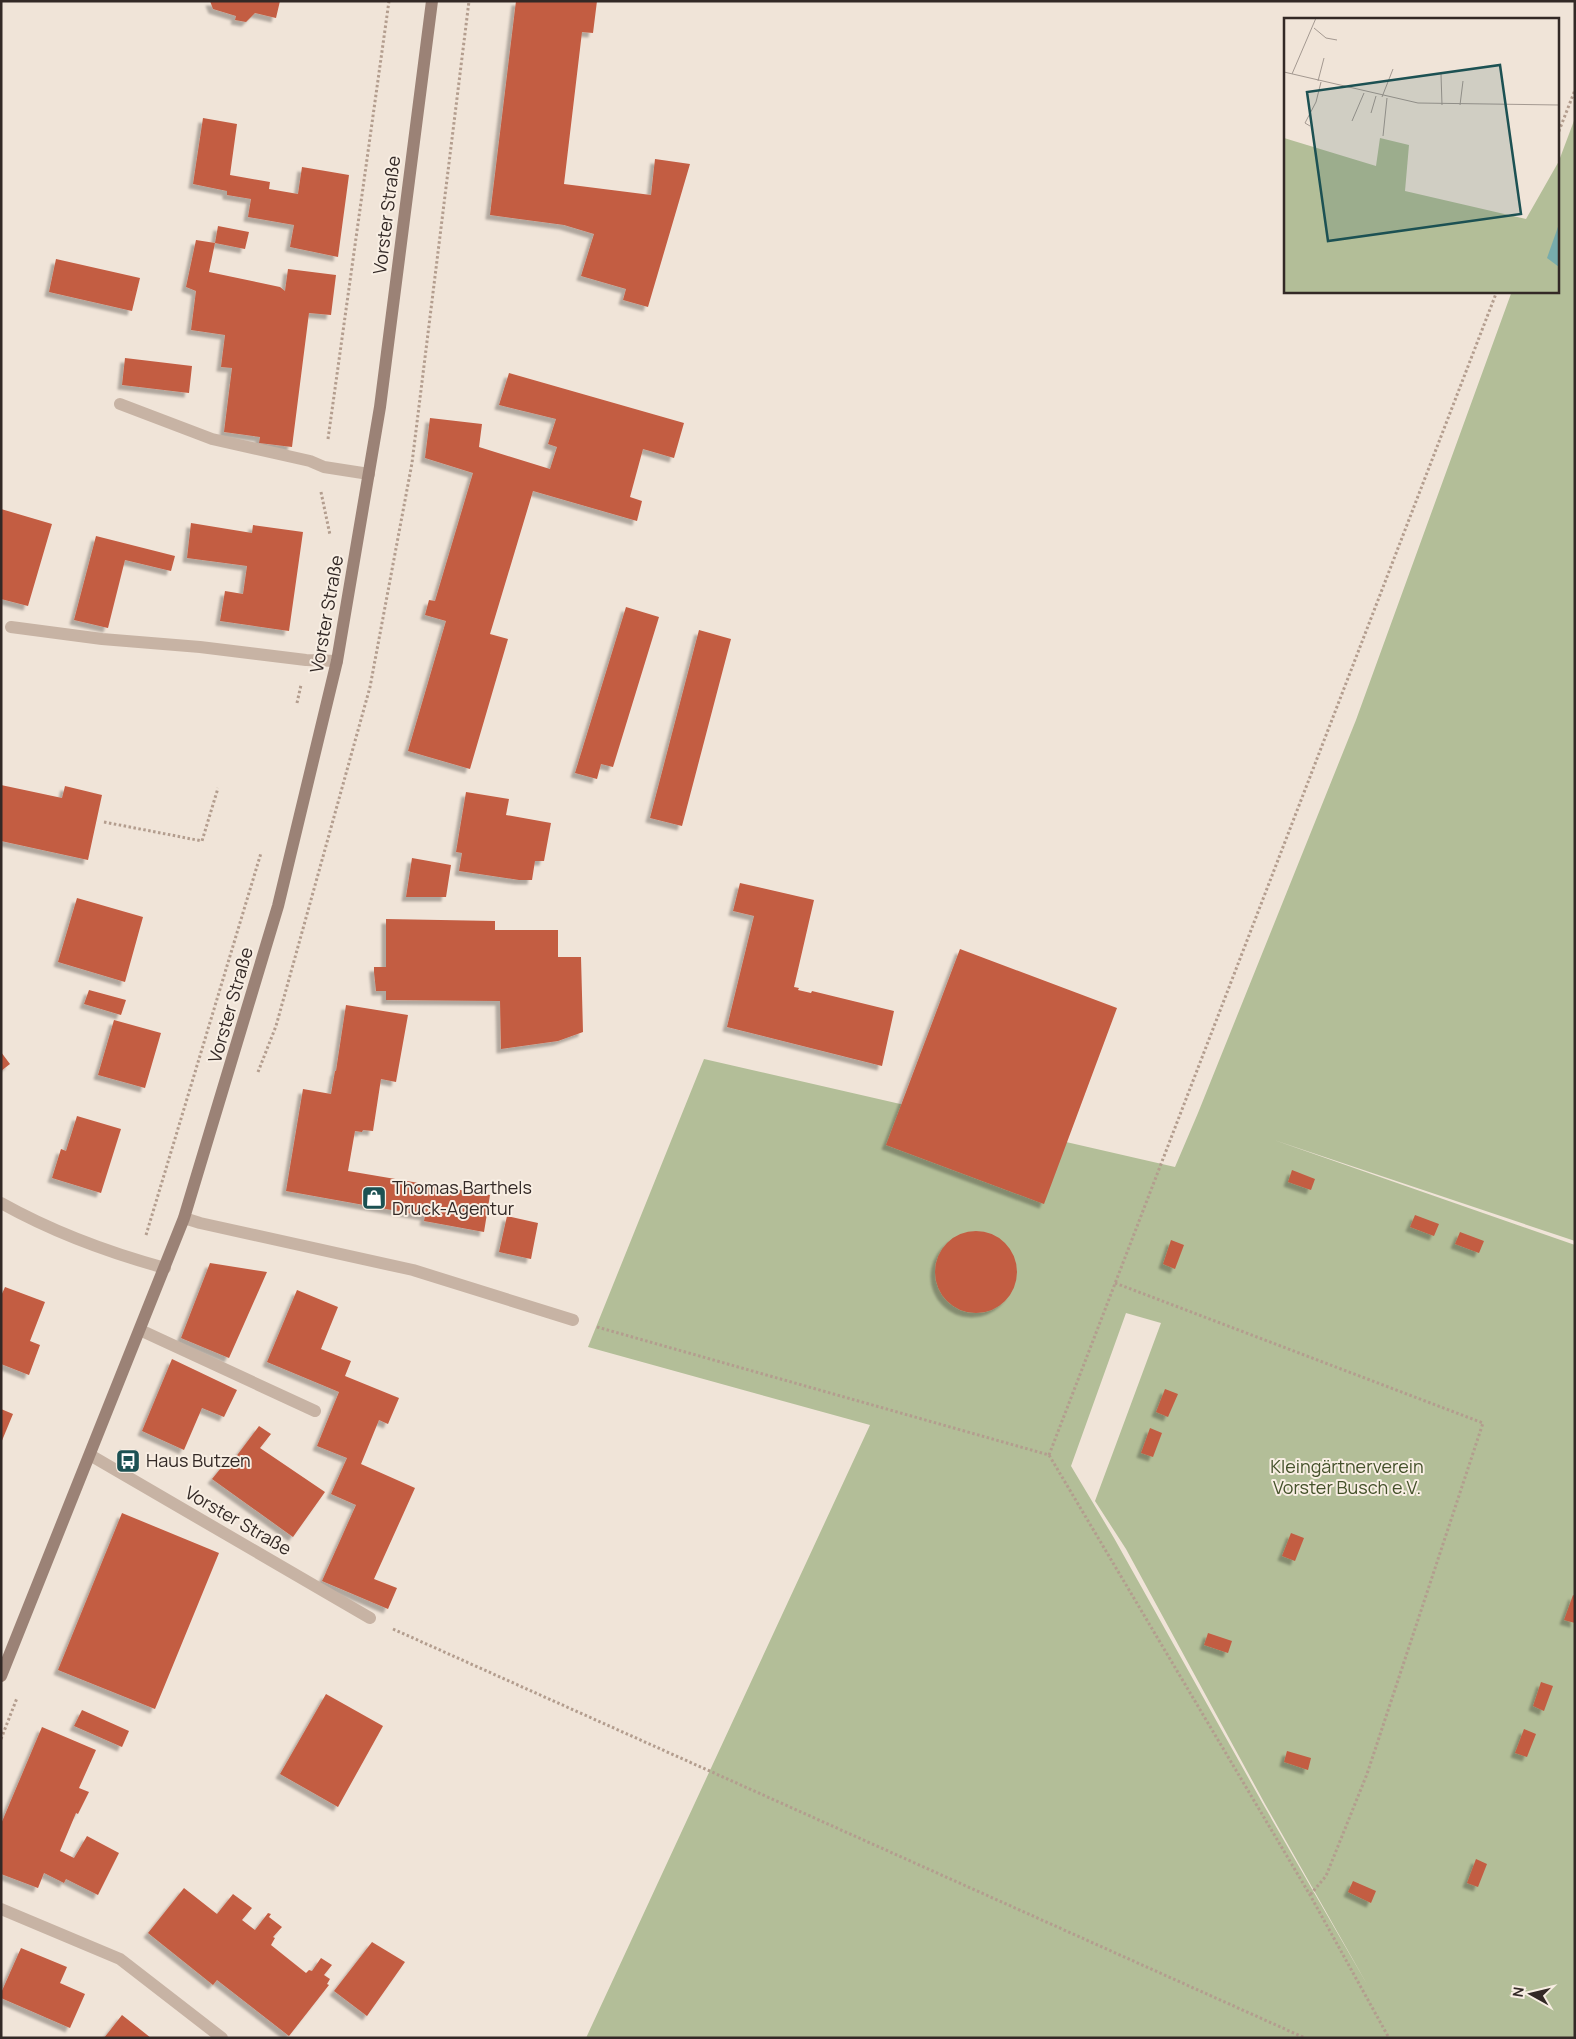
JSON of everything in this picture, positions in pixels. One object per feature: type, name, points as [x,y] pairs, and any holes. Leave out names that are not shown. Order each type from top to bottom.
[{"type":"main road","name":"Vorster Straße","points":[[1,1676],[184,1218],[212,1131],[278,906],[337,661],[369,474],[380,407],[432,1]]},
{"type":"street","points":[[120,404],[212,439],[310,461],[324,467],[369,474]]},
{"type":"street","points":[[11,627],[102,639],[200,647],[306,660],[337,661]]},
{"type":"street","points":[[1,1203],[32,1220],[138,1261],[165,1268]]},
{"type":"street","points":[[184,1218],[413,1270],[573,1320]]},
{"type":"street","points":[[140,1330],[315,1411]]},
{"type":"street","name":"Vorster Straße","points":[[90,1455],[370,1618]]},
{"type":"street","points":[[1,1909],[120,1959],[222,2038]]},
{"type":"path","points":[[332,542],[321,494],[388,1]]},
{"type":"path","points":[[1558,133],[1575,90]]},
{"type":"path","points":[[1049,1455],[1497,292]]},
{"type":"path","points":[[296,708],[306,660]]},
{"type":"path","points":[[104,822],[202,841],[218,788]]},
{"type":"path","points":[[138,1261],[264,844]]},
{"type":"path","points":[[1115,1283],[1483,1423],[1367,1774],[1326,1876],[1310,1894]]},
{"type":"path","points":[[573,1320],[1049,1455],[1310,1894],[1389,2038]]},
{"type":"path","points":[[370,1618],[1305,2038]]},
{"type":"green space","name":"Kleingärtnerverein Vorster Busch e.V.","points":[[1575,118],[1575,1241],[1274,1140],[1575,1245],[1575,2038],[586,2038],[870,1425],[588,1347],[704,1059],[1175,1167],[1356,720],[1512,292],[1558,292],[1558,163]],"holes":[[[1126,1313],[1161,1323],[1095,1501],[1126,1549],[1265,1804],[1368,1986],[1263,1804],[1114,1538],[1071,1466]]]},
{"type":"building","points":[[210,1],[280,1],[276,18],[255,13],[246,22],[235,20],[236,16],[213,9]]},
{"type":"building","points":[[516,1],[597,1],[593,33],[582,32],[564,184],[651,195],[655,159],[690,164],[648,307],[623,300],[626,289],[581,276],[594,234],[564,225],[490,215]]},
{"type":"building","points":[[203,118],[237,124],[230,175],[270,182],[269,189],[298,194],[302,167],[349,175],[338,257],[290,247],[294,225],[248,217],[251,199],[227,195],[227,191],[193,184]]},
{"type":"building","points":[[218,226],[249,232],[245,249],[215,243]]},
{"type":"building","points":[[196,240],[215,243],[209,272],[280,287],[285,291],[288,269],[336,275],[331,315],[309,313],[292,447],[259,443],[260,437],[224,432],[232,368],[221,367],[225,335],[191,330],[196,291],[186,287]]},
{"type":"building","points":[[56,259],[140,278],[132,311],[49,292]]},
{"type":"building","points":[[125,358],[192,366],[189,393],[122,385]]},
{"type":"building","points":[[509,373],[684,423],[674,458],[643,449],[630,497],[642,501],[637,521],[533,491],[490,634],[508,639],[470,769],[408,751],[446,621],[425,615],[429,600],[435,601],[473,473],[425,458],[430,418],[482,424],[479,447],[550,469],[557,447],[548,444],[556,419],[499,405]]},
{"type":"building","points":[[1,509],[52,524],[28,606],[1,599]]},
{"type":"building","points":[[191,523],[252,533],[253,525],[303,532],[289,631],[220,621],[225,591],[243,594],[247,566],[187,558]]},
{"type":"building","points":[[96,536],[175,556],[171,571],[125,560],[108,628],[74,620]]},
{"type":"building","points":[[626,607],[659,617],[613,767],[601,764],[597,779],[575,773]]},
{"type":"building","points":[[699,630],[731,639],[682,826],[650,818]]},
{"type":"building","points":[[1,785],[62,798],[65,786],[102,795],[88,860],[1,841]]},
{"type":"building","points":[[466,792],[509,799],[506,815],[551,823],[544,861],[535,861],[532,880],[519,880],[459,871],[462,853],[456,852]]},
{"type":"building","points":[[412,858],[451,865],[446,897],[406,897]]},
{"type":"building","points":[[740,883],[814,900],[794,987],[799,988],[798,990],[811,993],[812,991],[894,1011],[882,1066],[727,1027],[754,916],[733,911]]},
{"type":"building","points":[[77,898],[143,917],[125,982],[58,962]]},
{"type":"building","points":[[386,919],[495,921],[495,930],[558,930],[558,957],[581,957],[583,1032],[558,1041],[501,1049],[500,1001],[386,1000],[386,991],[376,991],[374,967],[386,967]]},
{"type":"building","points":[[960,949],[1117,1008],[1044,1204],[886,1145]]},
{"type":"building","points":[[89,990],[126,1000],[121,1015],[84,1004]]},
{"type":"building","points":[[346,1005],[408,1015],[396,1082],[381,1079],[373,1131],[355,1131],[348,1171],[490,1195],[484,1232],[424,1221],[425,1216],[286,1191],[303,1089],[331,1094]]},
{"type":"building","points":[[114,1020],[161,1033],[145,1088],[98,1075]]},
{"type":"building","points":[[1,1052],[10,1064],[1,1071]]},
{"type":"building","points":[[77,1116],[121,1129],[101,1193],[52,1178],[61,1149],[66,1151]]},
{"type":"building","points":[[1292,1170],[1315,1179],[1311,1190],[1288,1182]]},
{"type":"building","points":[[1415,1215],[1439,1224],[1434,1236],[1410,1227]]},
{"type":"building","points":[[507,1216],[538,1223],[531,1259],[499,1252]]},
{"type":"building","points":[[968,1231],[984,1231],[999,1238],[1010,1249],[1017,1264],[1014,1288],[1005,1301],[984,1313],[968,1313],[953,1306],[942,1295],[935,1280],[935,1264],[942,1249],[953,1238]]},
{"type":"building","points":[[1460,1232],[1484,1241],[1479,1253],[1455,1244]]},
{"type":"building","points":[[1171,1240],[1184,1245],[1175,1269],[1163,1264]]},
{"type":"building","points":[[210,1263],[267,1272],[229,1358],[181,1338]]},
{"type":"building","points":[[5,1287],[45,1302],[30,1341],[40,1345],[29,1375],[1,1364],[1,1296]]},
{"type":"building","points":[[297,1290],[338,1307],[321,1349],[351,1361],[345,1376],[399,1398],[388,1424],[379,1420],[361,1464],[415,1488],[374,1579],[397,1588],[388,1609],[322,1581],[356,1505],[331,1494],[347,1458],[317,1446],[339,1392],[267,1362]]},
{"type":"building","points":[[172,1359],[237,1390],[224,1417],[202,1408],[184,1450],[142,1431]]},
{"type":"building","points":[[1165,1389],[1178,1394],[1168,1417],[1156,1412]]},
{"type":"building","points":[[1,1409],[13,1414],[1,1443]]},
{"type":"building","points":[[259,1426],[271,1434],[260,1448],[325,1492],[293,1537],[212,1479],[225,1463],[229,1466]]},
{"type":"building","points":[[1150,1428],[1162,1433],[1153,1457],[1141,1453]]},
{"type":"building","points":[[122,1513],[219,1553],[155,1709],[58,1670]]},
{"type":"building","points":[[1291,1533],[1304,1538],[1295,1561],[1282,1556]]},
{"type":"building","points":[[1573,1595],[1575,1596],[1575,1623],[1564,1620]]},
{"type":"building","points":[[1208,1633],[1232,1641],[1228,1653],[1204,1645]]},
{"type":"building","points":[[1541,1682],[1553,1686],[1544,1711],[1533,1706]]},
{"type":"building","points":[[326,1694],[383,1726],[338,1807],[280,1774]]},
{"type":"building","points":[[82,1710],[129,1731],[122,1747],[74,1726]]},
{"type":"building","points":[[42,1727],[96,1750],[79,1788],[89,1792],[78,1814],[76,1813],[60,1851],[74,1858],[87,1836],[119,1853],[98,1895],[66,1879],[64,1883],[44,1873],[38,1888],[1,1874],[1,1824]]},
{"type":"building","points":[[1524,1729],[1536,1734],[1527,1757],[1515,1753]]},
{"type":"building","points":[[1287,1751],[1311,1758],[1308,1770],[1284,1762]]},
{"type":"building","points":[[1476,1859],[1487,1864],[1478,1887],[1467,1883]]},
{"type":"building","points":[[1353,1881],[1376,1891],[1371,1903],[1348,1892]]},
{"type":"building","points":[[184,1888],[217,1914],[233,1894],[252,1908],[242,1920],[255,1930],[268,1913],[271,1914],[269,1917],[282,1927],[273,1937],[275,1938],[271,1945],[306,1973],[309,1970],[312,1971],[321,1958],[332,1965],[324,1975],[330,1979],[327,1984],[329,1985],[289,2036],[217,1980],[213,1985],[148,1933]]},
{"type":"building","points":[[372,1942],[405,1962],[367,2016],[334,1991]]},
{"type":"building","points":[[21,1948],[67,1967],[60,1983],[85,1994],[70,2028],[1,1998],[1,1993]]},
{"type":"building","points":[[122,2015],[151,2038],[104,2038]]},
{"type":"place","name":"Thomas Barthels Druck-Agentur","points":[[374,1198]]},
{"type":"place","name":"Haus Butzen","points":[[128,1461]]}]
